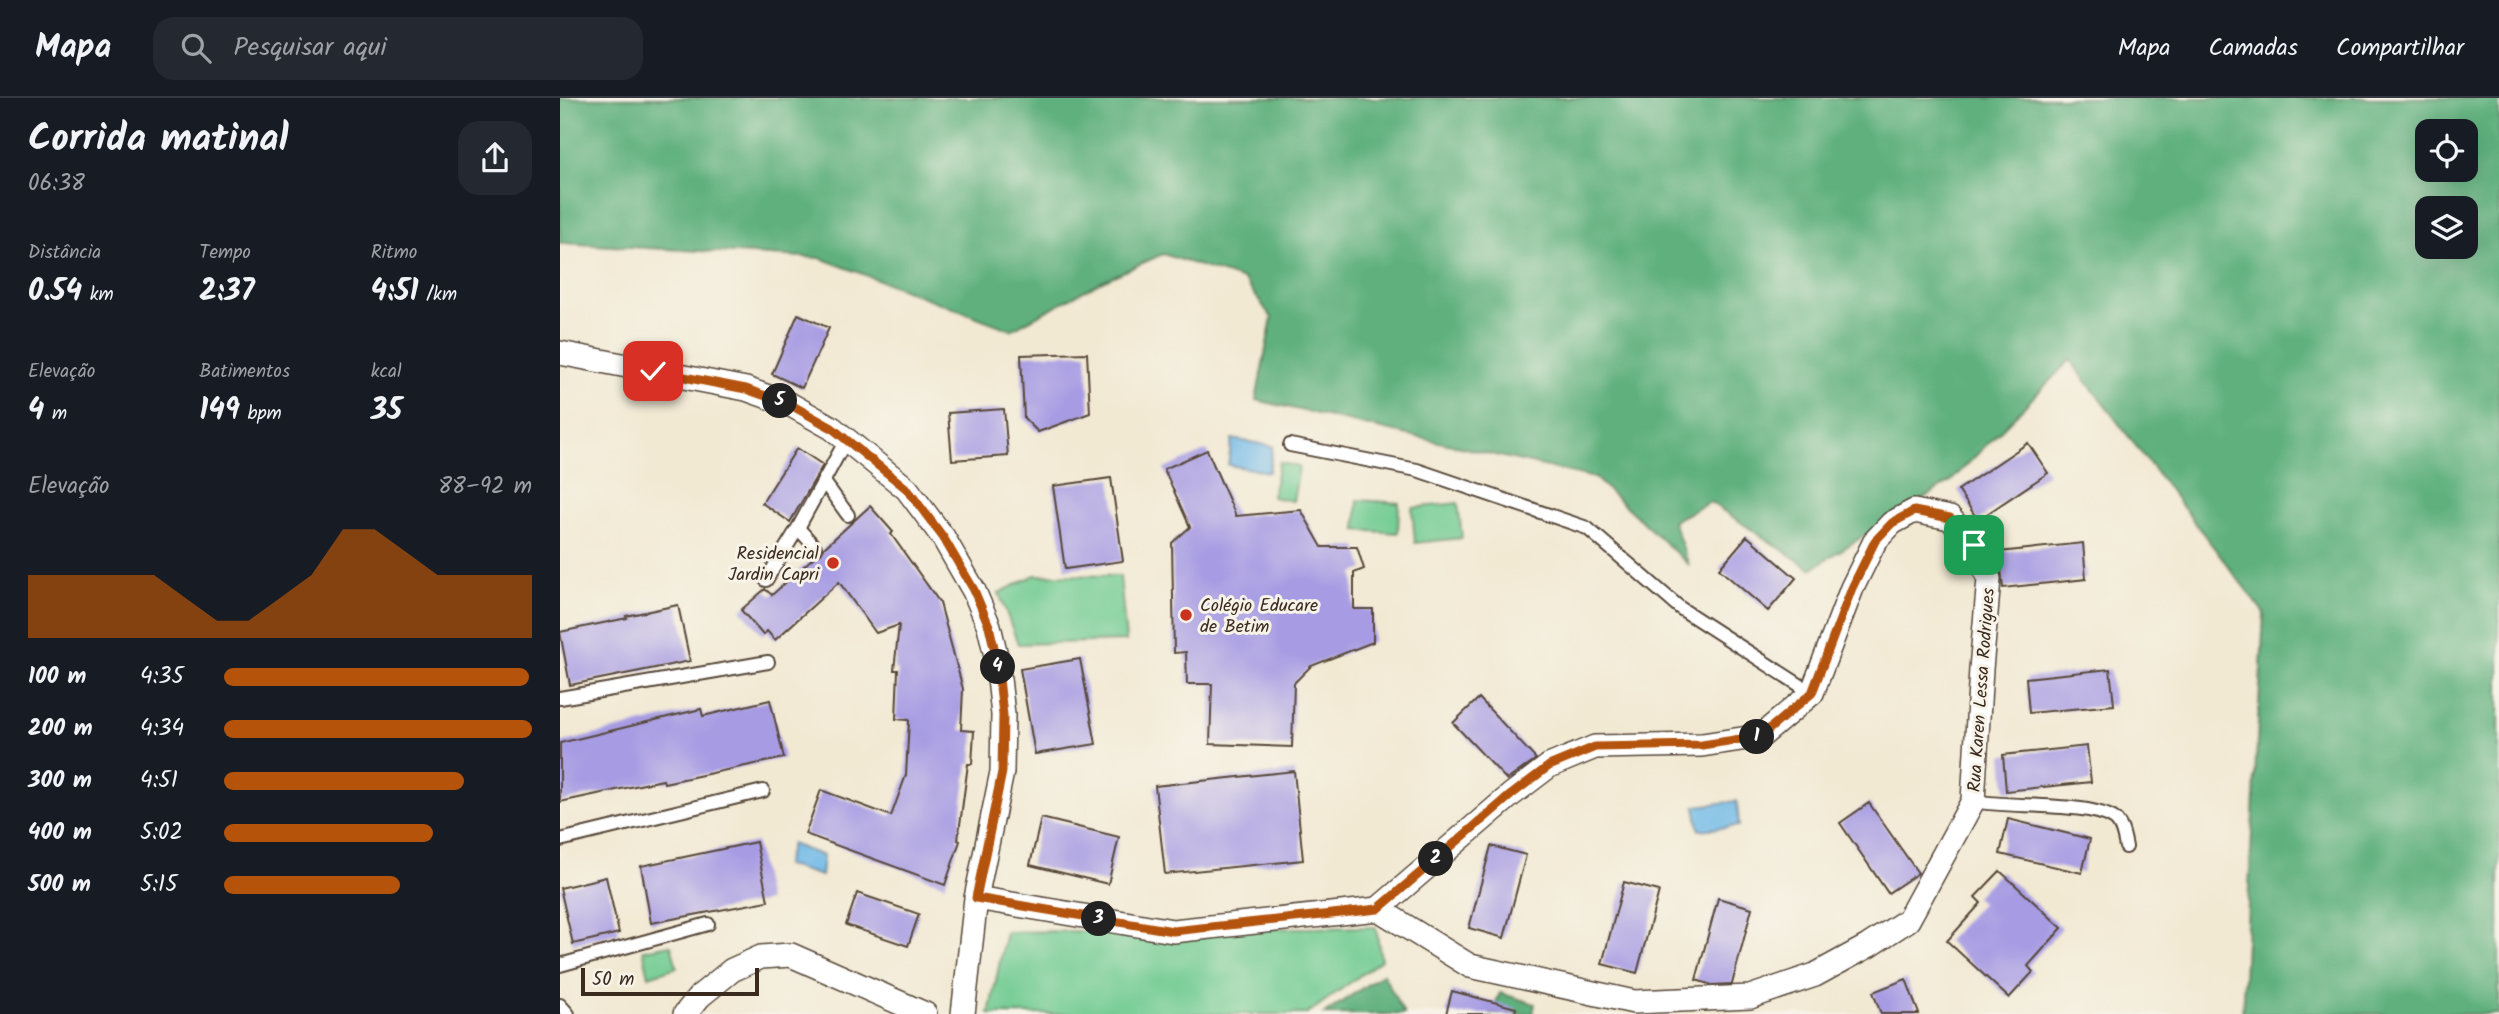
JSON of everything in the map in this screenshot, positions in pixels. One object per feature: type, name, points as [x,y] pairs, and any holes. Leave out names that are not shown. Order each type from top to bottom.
[{"type":"street","points":[[560,353],[746,389],[791,405],[832,428],[907,489],[943,537],[974,590],[989,626],[997,660],[1003,715],[1002,772],[976,898],[963,1014]]},
{"type":"street","name":"Rua Karen Lessa Rodrigues","points":[[1914,511],[1950,518],[1974,545],[1989,579],[1973,801],[1908,920],[1815,975],[1750,997],[1634,1002],[1470,966],[1378,909],[1511,795],[1549,766],[1595,747],[1702,745],[1761,736],[1812,693],[1852,588],[1875,541],[1892,523],[1914,511]]},
{"type":"street","points":[[976,898],[1173,931],[1378,909]]},
{"type":"street","points":[[685,1014],[700,996],[732,970],[761,957],[791,955],[925,1014]]},
{"type":"lane","points":[[766,580],[846,440]]},
{"type":"lane","points":[[1290,445],[1417,470],[1587,527],[1680,608],[1812,693]]},
{"type":"lane","points":[[824,482],[848,515]]},
{"type":"lane","points":[[798,528],[815,547]]},
{"type":"lane","points":[[560,698],[768,662]]},
{"type":"lane","points":[[560,840],[763,791]]},
{"type":"lane","points":[[1973,801],[1992,805],[2088,810],[2115,818],[2126,847]]},
{"type":"lane","points":[[560,965],[708,924]]},
{"type":"lane","points":[[560,1005],[568,1014]]},
{"type":"green space","points":[[560,98],[2499,98],[2499,1014],[2242,1014],[2264,613],[2070,360],[1951,481],[1811,569],[1710,502],[1673,521],[1689,565],[1595,478],[1256,400],[1272,318],[1244,280],[1163,254],[1100,282],[1011,330],[820,258],[560,243]]},
{"type":"green space","points":[[1279,462],[1299,467],[1293,501],[1272,497]]},
{"type":"green space","points":[[1358,500],[1399,503],[1398,533],[1356,530]]},
{"type":"green space","points":[[1458,503],[1462,538],[1415,543],[1412,508]]},
{"type":"green space","points":[[1035,575],[1120,576],[1126,641],[1018,644],[999,593]]},
{"type":"green space","points":[[1376,927],[1381,960],[1307,1014],[989,1014],[1006,932]]},
{"type":"green space","points":[[671,945],[677,967],[649,976],[643,950]]},
{"type":"green space","points":[[1383,974],[1404,1014],[1324,1014]]},
{"type":"green space","points":[[1500,993],[1535,1004],[1533,1014],[1491,1014]]},
{"type":"water","points":[[1232,439],[1273,446],[1269,472],[1228,465]]},
{"type":"water","points":[[1737,801],[1739,826],[1699,830],[1695,806]]},
{"type":"water","points":[[791,844],[823,856],[821,876],[785,865]]},
{"type":"building","points":[[798,314],[829,328],[802,388],[772,374]]},
{"type":"building","points":[[1087,353],[1090,413],[1038,432],[1024,418],[1021,355]]},
{"type":"building","points":[[1004,409],[1008,456],[952,460],[948,413]]},
{"type":"building","points":[[2028,443],[2048,473],[1978,520],[1958,490]]},
{"type":"building","points":[[797,448],[823,465],[790,522],[762,503]]},
{"type":"building","points":[[1207,450],[1236,516],[1301,510],[1322,547],[1357,547],[1364,569],[1354,573],[1354,609],[1373,609],[1373,642],[1311,666],[1294,683],[1292,747],[1210,744],[1212,684],[1187,684],[1186,652],[1174,653],[1172,543],[1190,527],[1164,469]]},
{"type":"building","points":[[1111,478],[1123,561],[1065,569],[1053,486]]},
{"type":"building","points":[[870,506],[893,532],[891,534],[940,603],[963,689],[961,730],[974,731],[972,764],[968,764],[960,841],[945,885],[805,834],[821,790],[891,816],[906,775],[909,720],[896,719],[898,670],[894,670],[899,625],[876,633],[839,582],[775,640],[767,631],[763,635],[741,610],[765,589],[772,595]]},
{"type":"building","points":[[1747,536],[1796,578],[1768,611],[1719,569]]},
{"type":"building","points":[[2083,543],[2086,579],[2003,588],[1999,552]]},
{"type":"building","points":[[678,605],[690,661],[570,685],[560,632]]},
{"type":"building","points":[[1080,659],[1096,744],[1035,754],[1020,669]]},
{"type":"building","points":[[2110,669],[2114,705],[2029,713],[2026,678]]},
{"type":"building","points":[[1479,698],[1536,759],[1507,780],[1453,723]]},
{"type":"building","points":[[770,700],[784,758],[560,802],[560,743],[701,709],[703,716]]},
{"type":"building","points":[[2087,746],[2091,782],[2006,791],[2003,755]]},
{"type":"building","points":[[1294,771],[1303,860],[1165,874],[1155,786]]},
{"type":"building","points":[[1869,803],[1918,873],[1888,893],[1840,823]]},
{"type":"building","points":[[1041,818],[1119,837],[1108,884],[1030,865]]},
{"type":"building","points":[[2008,819],[2090,839],[2082,873],[2000,854]]},
{"type":"building","points":[[756,842],[768,901],[651,923],[641,866]]},
{"type":"building","points":[[1491,846],[1526,855],[1504,938],[1469,928]]},
{"type":"building","points":[[2000,871],[2062,928],[2028,966],[2033,972],[2009,998],[1947,941],[1981,903],[1975,897]]},
{"type":"building","points":[[606,877],[619,933],[573,944],[560,888]]},
{"type":"building","points":[[1624,882],[1659,891],[1637,973],[1602,964]]},
{"type":"building","points":[[857,893],[919,914],[908,946],[846,925]]},
{"type":"building","points":[[1718,898],[1752,908],[1732,984],[1712,985],[1696,980]]},
{"type":"building","points":[[1906,979],[1919,1014],[1881,1014],[1873,992]]},
{"type":"building","points":[[1452,991],[1516,1008],[1515,1014],[1446,1014]]},
{"type":"place","name":"Residencial Jardin Capri","points":[[833,563]]},
{"type":"place","name":"Colégio Educare de Betim","points":[[1186,615]]},
{"type":"route","points":[[653,371],[746,389],[791,405],[832,428],[907,489],[943,537],[974,590],[989,626],[997,660],[1003,715],[1002,772],[976,898],[1173,931],[1378,909],[1511,795],[1549,766],[1595,747],[1702,745],[1761,736],[1812,693],[1852,588],[1875,541],[1892,523],[1914,511],[1950,518],[1974,545]]}]
